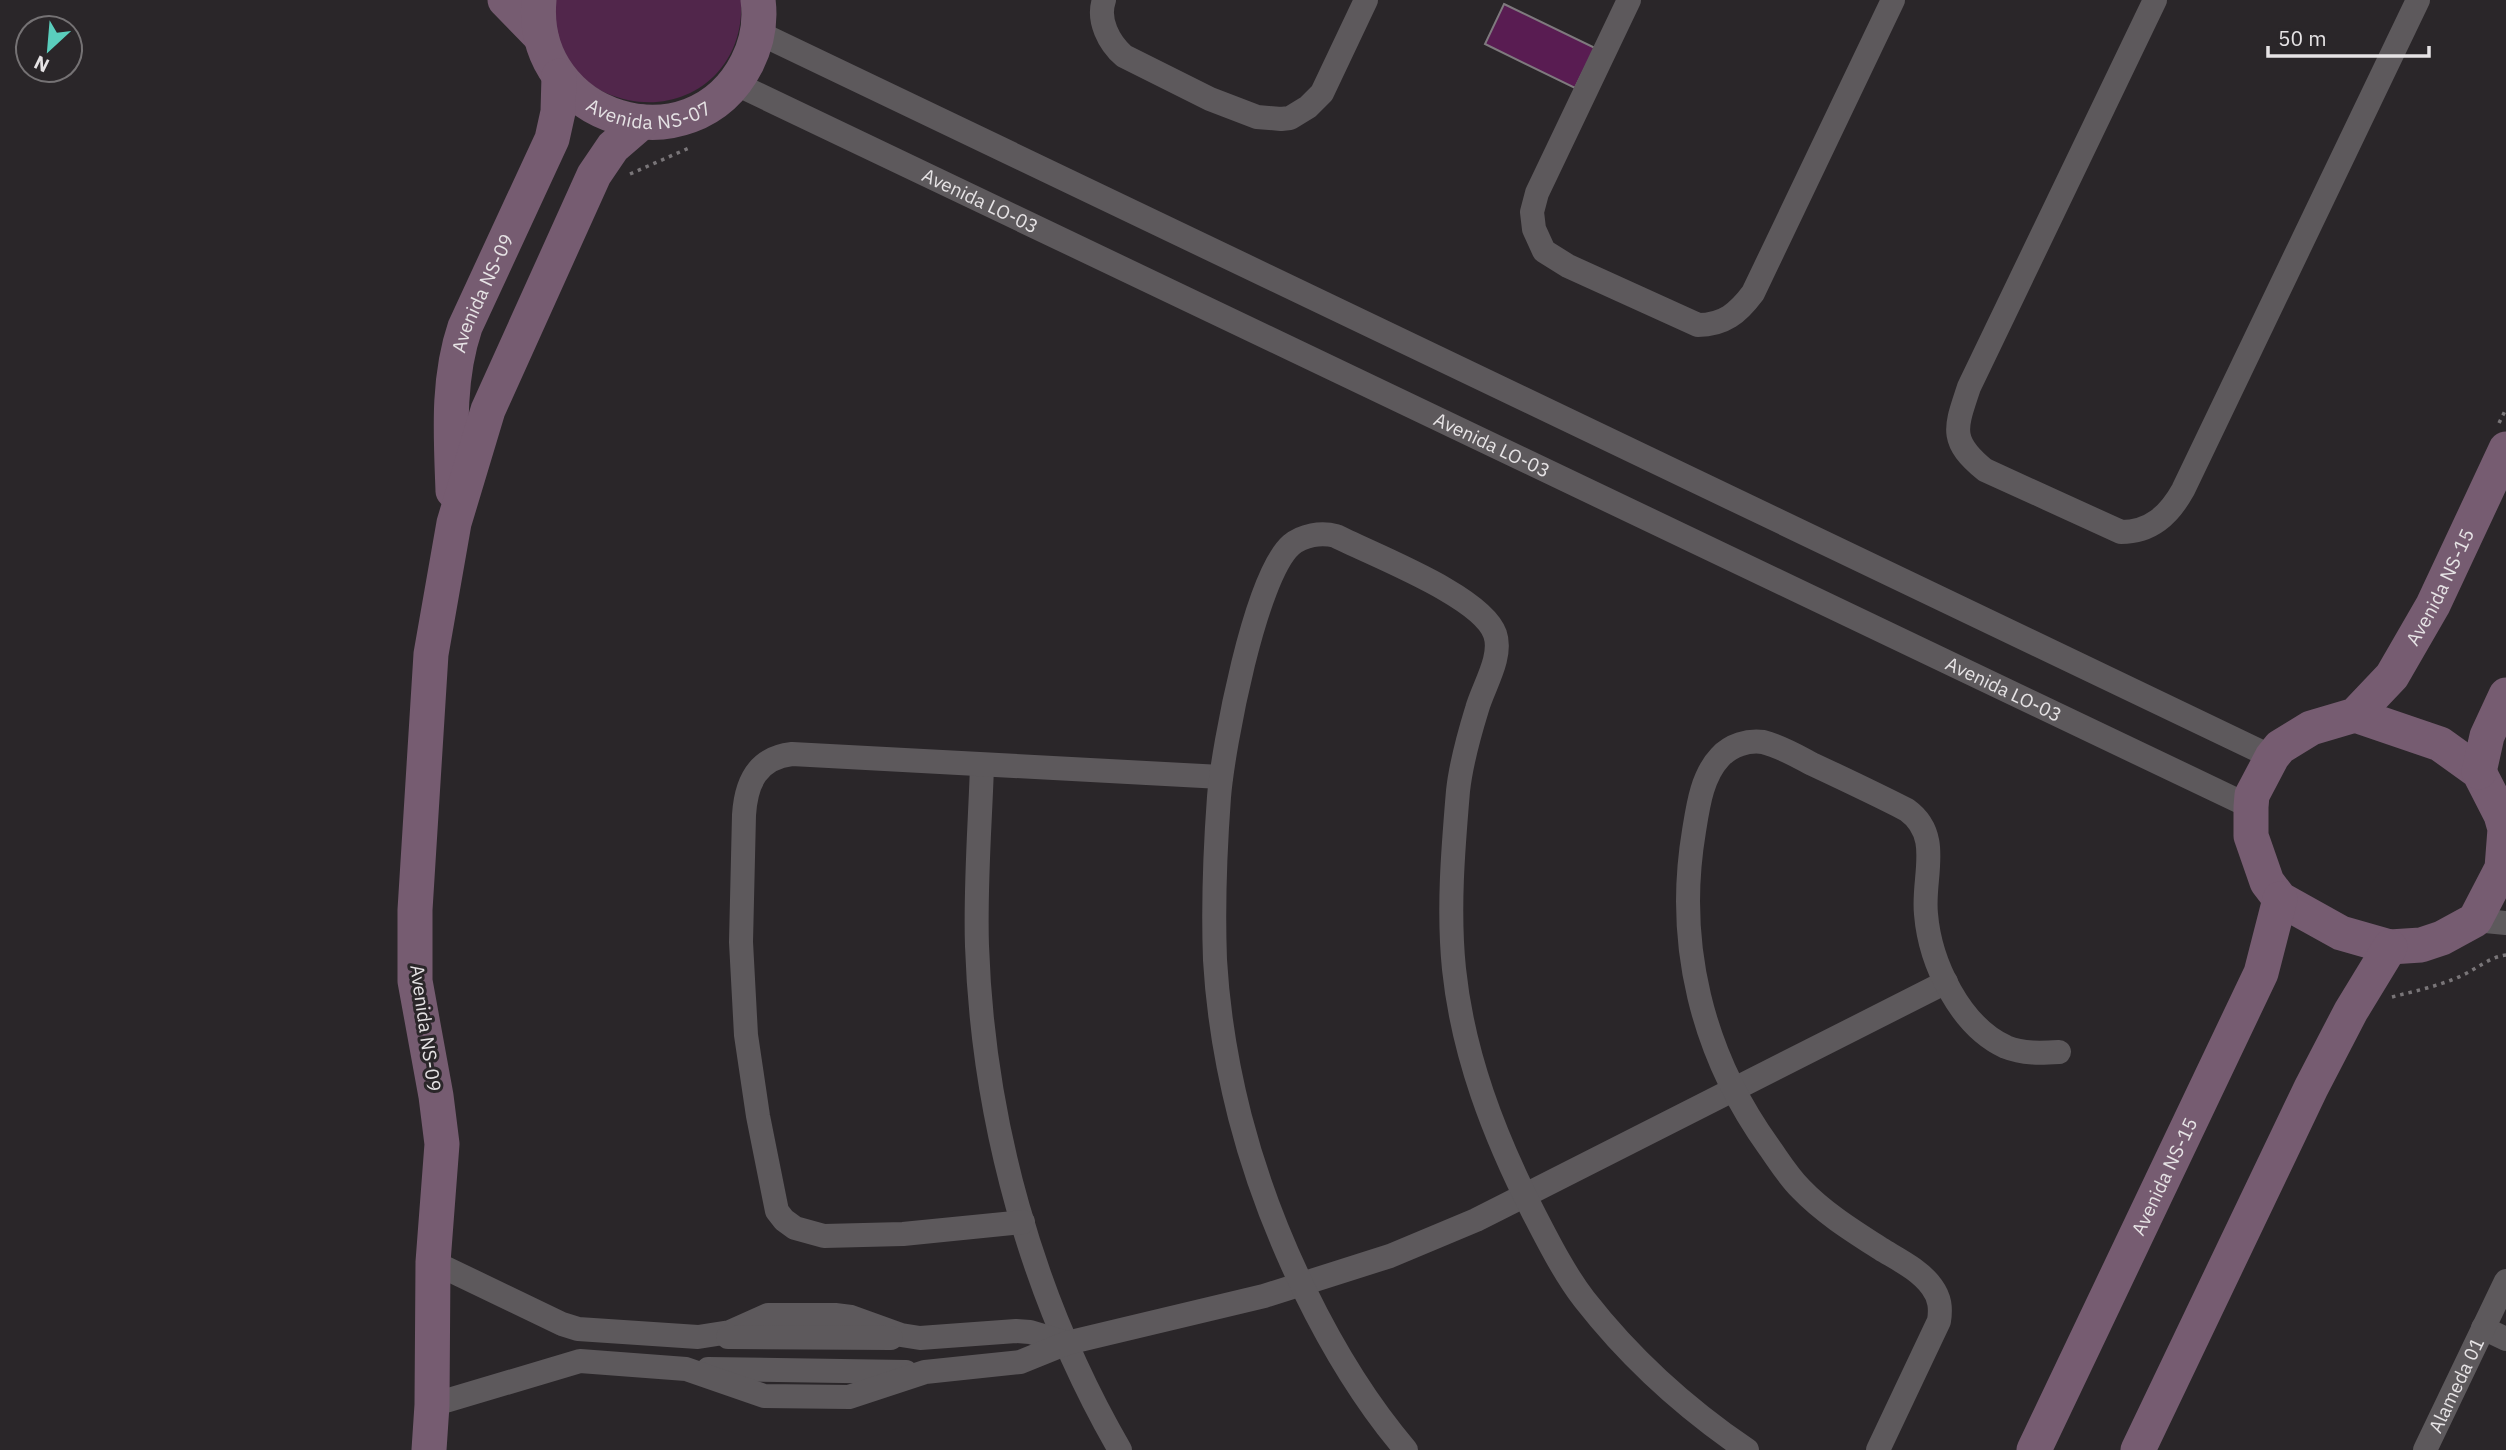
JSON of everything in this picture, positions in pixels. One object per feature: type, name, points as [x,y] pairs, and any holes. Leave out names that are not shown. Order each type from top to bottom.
[{"type":"main road","points":[[505,0],[541,37]]},
{"type":"main road","name":"Avenida NS-07","points":[[539,0],[538,21],[546,53],[573,93],[612,116],[642,122],[670,120],[696,112],[714,101],[734,83],[752,53],[758,16]]},
{"type":"main road","name":"Avenida NS-09","points":[[454,523],[452,393],[459,344],[552,139],[558,112],[559,76]]},
{"type":"main road","name":"Avenida NS-09","points":[[429,1450],[433,1262],[442,1144],[415,981],[415,910],[431,654],[454,523],[488,410],[594,175],[613,147],[642,122]]},
{"type":"main road","name":"Avenida NS-15","points":[[2355,715],[2392,676],[2433,605],[2500,441]]},
{"type":"main road","points":[[2479,772],[2487,736],[2506,695]]},
{"type":"main road","points":[[2355,715],[2440,744],[2479,772],[2505,829],[2504,869],[2490,922],[2421,945],[2390,947],[2340,933],[2280,899],[2267,882],[2251,836],[2251,807],[2252,795],[2272,757],[2292,738],[2311,728],[2355,715]]},
{"type":"main road","name":"Avenida NS-15","points":[[2034,1450],[2261,973],[2280,899]]},
{"type":"main road","points":[[2138,1450],[2311,1088],[2351,1011],[2390,947]]},
{"type":"street","points":[[1104,0],[1101,10],[1104,25],[1110,39],[1124,56],[1210,99],[1257,117],[1281,119],[1296,115],[1322,93],[1366,0]]},
{"type":"street","points":[[1629,0],[1537,193],[1532,212],[1534,229],[1541,246],[1552,258],[1698,325],[1709,325],[1731,317],[1753,293],[1893,0]]},
{"type":"street","points":[[2155,0],[1973,378],[1957,430],[1966,454],[1984,470],[2121,532],[2140,530],[2162,518],[2176,503],[2418,0]]},
{"type":"street","points":[[758,16],[2272,757]]},
{"type":"street","name":"Avenida LO-03","points":[[734,83],[2251,807]]},
{"type":"street","points":[[1406,1450],[1381,1419],[1343,1359],[1303,1284],[1263,1193],[1228,1064],[1215,962],[1215,884],[1221,777],[1238,685],[1265,591],[1281,558],[1298,541],[1320,534],[1336,537],[1456,595],[1478,610],[1489,622],[1497,647],[1467,743],[1459,785],[1452,877],[1454,969],[1468,1048],[1479,1086],[1496,1135],[1525,1196],[1550,1244],[1583,1297],[1642,1365],[1674,1395],[1747,1450]]},
{"type":"street","points":[[1878,1450],[1939,1321],[1940,1302],[1918,1272],[1849,1229],[1801,1189],[1759,1134],[1733,1090],[1714,1050],[1701,1010],[1691,961],[1687,920],[1690,850],[1697,811],[1709,773],[1719,757],[1731,748],[1752,742],[1774,745],[1908,810],[1919,819],[1926,830],[1929,844],[1925,903],[1927,925],[1933,955],[1946,982],[1976,1024],[2004,1045],[2031,1052],[2059,1052]]},
{"type":"street","points":[[1023,1222],[903,1234],[843,1236],[809,1234],[789,1225],[779,1214],[774,1203],[746,1035],[741,942],[744,815],[747,794],[757,770],[771,759],[792,754],[1221,777]]},
{"type":"street","points":[[982,766],[977,911],[981,1010],[998,1121],[1035,1260],[1067,1343],[1120,1450]]},
{"type":"street","points":[[432,1405],[580,1361],[686,1369],[764,1396],[849,1397],[925,1372],[1020,1362],[1067,1343],[1208,1311],[1390,1256],[1443,1235],[1946,982]]},
{"type":"street","points":[[433,1262],[562,1324],[582,1329],[698,1337],[730,1332],[768,1315],[823,1315],[851,1317],[901,1335],[920,1338],[1016,1331],[1030,1332],[1067,1343]]},
{"type":"street","name":"Alameda 01","points":[[2424,1450],[2506,1282]]},
{"type":"street","points":[[2483,1328],[2506,1339]]},
{"type":"street","points":[[580,1361],[582,1329]]},
{"type":"path","points":[[621,179],[650,163],[689,148]]},
{"type":"path","points":[[2500,441],[2506,409]]},
{"type":"path","points":[[2390,997],[2441,984],[2462,976],[2492,958],[2506,955]]},
{"type":"shaded area","points":[[553,0],[741,0],[739,27],[732,51],[719,71],[701,87],[680,97],[657,102],[632,101],[606,93],[574,69],[559,43]]},
{"type":"building","points":[[1504,4],[1595,48],[1575,88],[1485,44]]}]
